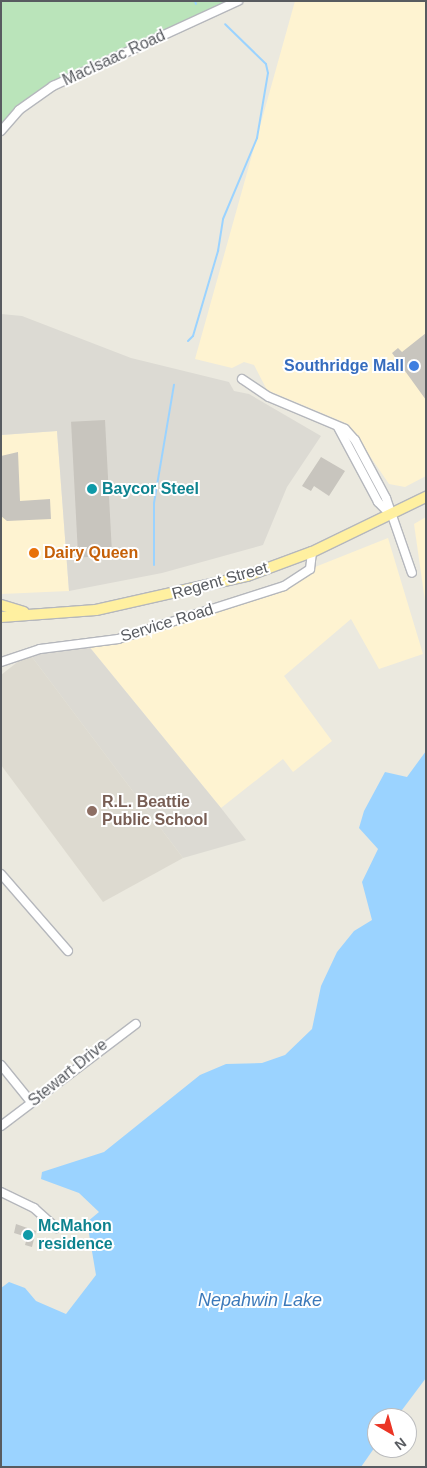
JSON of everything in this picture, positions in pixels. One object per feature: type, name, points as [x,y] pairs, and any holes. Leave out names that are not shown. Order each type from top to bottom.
[{"type":"main road","name":"Regent Street","points":[[1,616],[96,610],[171,596],[312,552],[426,496]]},
{"type":"main road","points":[[1,605],[30,614]]},
{"type":"street","name":"MacIsaac Road","points":[[1,131],[19,110],[53,86],[238,1]]},
{"type":"street","points":[[242,379],[269,397],[338,427],[378,502],[391,514],[412,574]]},
{"type":"street","name":"Service Road","points":[[1,662],[40,649],[118,640],[284,586],[310,569],[312,552]]},
{"type":"street","points":[[1,874],[68,951]]},
{"type":"street","name":"Stewart Drive","points":[[1,1126],[136,1024]]},
{"type":"street","points":[[1,1065],[31,1102]]},
{"type":"street","points":[[1,1192],[34,1208],[56,1228]]},
{"type":"shaded area","points":[[295,1],[426,1],[426,476],[405,487],[389,484],[348,424],[267,390],[254,365],[244,362],[232,368],[195,359]]},
{"type":"shaded area","points":[[1,314],[22,316],[131,358],[229,382],[234,391],[249,394],[321,436],[287,487],[263,545],[162,573],[69,591],[57,431],[1,435]]},
{"type":"shaded area","points":[[57,431],[69,591],[1,594],[1,435]]},
{"type":"shaded area","points":[[426,517],[426,608],[414,524]]},
{"type":"shaded area","points":[[388,538],[423,654],[379,669],[351,619],[284,676],[332,741],[293,772],[283,759],[221,808],[87,644],[118,639],[300,580],[310,569]]},
{"type":"shaded area","points":[[87,644],[246,840],[183,858],[29,653]]},
{"type":"shaded area","name":"R.L. Beattie Public School","points":[[29,653],[183,858],[103,902],[1,765],[1,675]]},
{"type":"green space","points":[[1,1],[238,1],[35,96],[1,131]]},
{"type":"water","name":"Nepahwin Lake","points":[[426,751],[426,1378],[404,1408],[367,1408],[367,1458],[361,1467],[1,1467],[1,1288],[9,1282],[25,1288],[36,1301],[66,1314],[96,1275],[87,1222],[99,1212],[79,1193],[41,1179],[42,1172],[104,1152],[200,1075],[226,1064],[262,1063],[285,1055],[312,1029],[321,986],[337,952],[354,931],[372,920],[362,882],[378,849],[359,828],[364,811],[385,772],[407,777]]},
{"type":"building","name":"Southridge Mall","points":[[426,333],[426,400],[392,353],[398,348],[402,352]]},
{"type":"building","name":"Baycor Steel","points":[[105,420],[112,556],[78,558],[71,422]]},
{"type":"building","points":[[18,452],[20,501],[50,499],[51,519],[7,521],[1,516],[1,456]]},
{"type":"building","points":[[321,457],[345,471],[329,496],[314,486],[311,491],[302,486]]},
{"type":"building","name":"McMahon residence","points":[[16,1224],[36,1231],[32,1247],[25,1245],[27,1237],[14,1233]]},
{"type":"waterway","points":[[188,341],[193,336],[218,251],[223,219],[257,138],[268,73],[266,64],[225,24]]},
{"type":"waterway","points":[[154,565],[154,503],[174,385]]},
{"type":"place","name":"Southridge Mall","points":[[414,366]]},
{"type":"place","name":"Baycor Steel","points":[[92,489]]},
{"type":"place","name":"Dairy Queen","points":[[34,553]]},
{"type":"place","name":"R.L. Beattie Public School","points":[[92,811]]},
{"type":"place","name":"McMahon residence","points":[[28,1235]]}]
